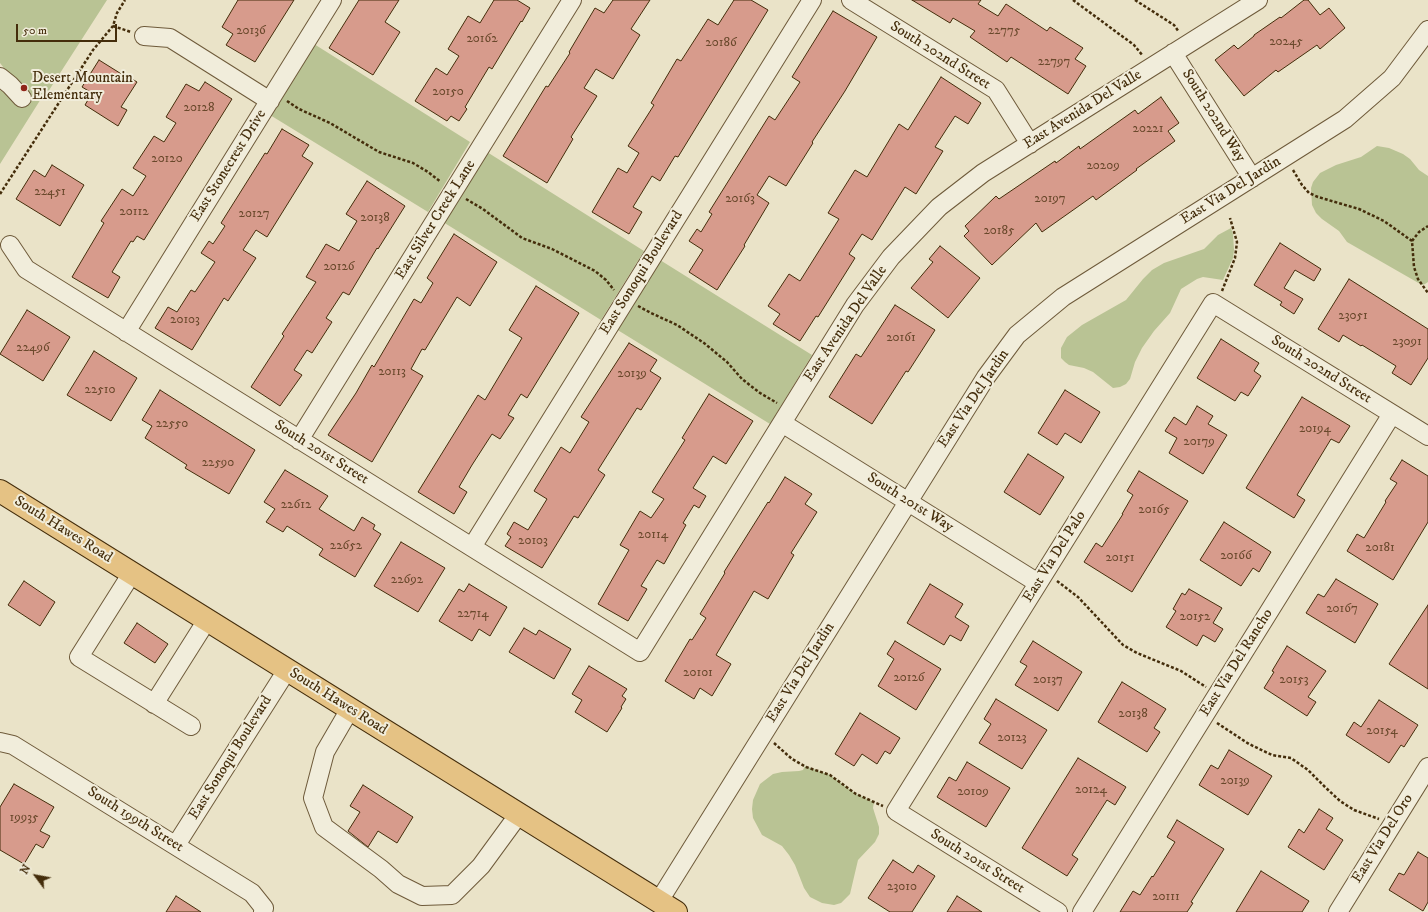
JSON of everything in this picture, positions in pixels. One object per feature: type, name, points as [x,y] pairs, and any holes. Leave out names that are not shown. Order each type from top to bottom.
[{"type":"main road","name":"South Hawes Road","points":[[0,491],[668,907]]},
{"type":"street","name":"East Stonecrest Drive","points":[[126,332],[332,0]]},
{"type":"street","name":"East Silver Creek Lane","points":[[299,440],[572,0]]},
{"type":"street","name":"East Sonoqui Boulevard","points":[[472,547],[812,0]]},
{"type":"street","name":"South 202nd Street","points":[[851,0],[996,90],[1030,144]]},
{"type":"street","name":"East Avenida Del Valle","points":[[640,652],[855,305],[891,257],[939,207],[983,173],[1258,0]]},
{"type":"street","name":"East Via Del Jardin","points":[[668,907],[764,733],[986,377],[1017,336],[1063,297],[1345,119],[1392,78],[1428,30]]},
{"type":"street","points":[[144,36],[170,38],[272,97]]},
{"type":"street","name":"South 202nd Way","points":[[1173,53],[1252,178]]},
{"type":"street","points":[[0,77],[22,98]]},
{"type":"street","name":"South 201st Street","points":[[10,245],[26,269],[640,652]]},
{"type":"street","name":"South 202nd Street","points":[[1213,303],[1428,436]]},
{"type":"street","name":"East Via Del Palo","points":[[896,811],[1045,581],[1213,303]]},
{"type":"street","name":"East Via Del Rancho","points":[[1082,912],[1392,414]]},
{"type":"street","name":"South 201st Way","points":[[786,416],[908,502],[1045,581]]},
{"type":"street","points":[[132,573],[80,657],[191,726]]},
{"type":"street","points":[[154,704],[207,620]]},
{"type":"street","name":"East Sonoqui Boulevard","points":[[176,845],[286,670]]},
{"type":"street","points":[[350,709],[325,752],[313,798],[324,827],[381,869],[398,884],[422,896],[452,895],[481,866],[520,814]]},
{"type":"street","name":"South 199th Street","points":[[0,742],[12,745],[252,893],[263,910]]},
{"type":"street","name":"East Via Del Oro","points":[[1338,912],[1428,767]]},
{"type":"street","name":"South 201st Street","points":[[896,811],[1058,912]]},
{"type":"path","points":[[0,194],[93,50],[113,26],[117,13],[126,0]]},
{"type":"path","points":[[1073,0],[1134,45],[1144,57]]},
{"type":"path","points":[[1134,0],[1174,25],[1179,32]]},
{"type":"path","points":[[272,97],[330,123],[379,152],[412,163],[428,172],[453,192],[483,209],[522,238],[552,249],[595,271],[606,280],[614,290],[626,298],[651,313],[677,325],[704,343],[728,362],[742,379],[786,416]]},
{"type":"path","points":[[1285,157],[1302,185],[1309,193],[1359,209],[1384,221],[1412,241]]},
{"type":"path","points":[[1213,303],[1224,289],[1227,276],[1235,258],[1237,242],[1230,218]]},
{"type":"path","points":[[1428,226],[1419,232],[1412,241],[1414,267],[1418,279],[1428,293]]},
{"type":"path","points":[[1045,581],[1078,597],[1123,644],[1137,653],[1181,671],[1208,688]]},
{"type":"path","points":[[1214,720],[1249,744],[1272,755],[1291,758],[1308,770],[1340,801],[1354,810],[1375,817],[1391,827]]},
{"type":"path","points":[[764,733],[792,759],[806,767],[830,776],[856,794],[896,811]]},
{"type":"green space","name":"Desert Mountain Elementary","points":[[0,0],[107,0],[46,95],[44,94],[0,164],[0,90],[11,96],[28,98],[0,63]]},
{"type":"green space","points":[[314,44],[470,142],[428,212],[270,115]]},
{"type":"green space","points":[[1377,146],[1389,148],[1403,154],[1410,159],[1419,170],[1428,176],[1428,282],[1425,284],[1422,285],[1347,242],[1339,231],[1316,213],[1312,205],[1311,188],[1313,182],[1320,173],[1336,165],[1361,157]]},
{"type":"green space","points":[[487,152],[644,251],[601,320],[443,222]]},
{"type":"green space","points":[[1231,228],[1233,234],[1233,258],[1223,280],[1203,277],[1181,289],[1170,313],[1154,331],[1142,348],[1135,362],[1130,379],[1126,384],[1113,388],[1093,372],[1084,368],[1069,365],[1061,358],[1061,348],[1067,337],[1082,325],[1126,300],[1152,270],[1164,263],[1204,249],[1218,235]]},
{"type":"green space","points":[[660,260],[812,355],[770,424],[616,329]]},
{"type":"green space","points":[[805,766],[830,775],[856,794],[874,802],[873,808],[879,827],[879,834],[875,842],[858,860],[850,894],[841,903],[834,905],[822,903],[810,897],[804,888],[795,865],[789,855],[782,846],[762,835],[753,818],[753,800],[760,784],[773,774],[803,770]]},
{"type":"building","points":[[238,0],[294,0],[255,62],[226,45],[233,34],[222,27]]},
{"type":"building","points":[[359,0],[399,0],[385,22],[400,32],[373,75],[329,48]]},
{"type":"building","points":[[494,0],[517,0],[530,8],[492,69],[489,67],[465,107],[467,109],[459,121],[451,116],[447,121],[415,101],[436,68],[447,75],[459,56],[448,49],[468,16],[480,23]]},
{"type":"building","points":[[613,0],[650,0],[631,29],[640,35],[613,79],[596,69],[584,88],[597,96],[571,137],[573,139],[547,183],[503,156],[546,86],[548,87],[570,53],[569,52],[595,8],[604,13]]},
{"type":"building","points":[[734,0],[751,0],[768,10],[678,157],[675,156],[660,181],[652,176],[633,207],[642,212],[629,234],[592,212],[618,168],[627,173],[639,153],[628,146],[654,105],[651,103],[677,59],[681,61],[708,19],[718,25]]},
{"type":"building","points":[[912,0],[981,0],[978,4],[998,16],[1006,4],[1047,31],[1050,27],[1083,48],[1075,59],[1086,66],[1068,94],[1011,57],[1007,62],[970,37],[975,31],[953,18],[950,23]]},
{"type":"building","points":[[1304,0],[1308,0],[1320,15],[1329,8],[1345,28],[1320,49],[1317,45],[1278,72],[1276,70],[1244,96],[1215,60],[1234,45],[1238,49],[1254,35],[1280,17],[1281,18]]},
{"type":"building","points":[[833,11],[877,37],[786,186],[769,176],[757,195],[769,203],[744,245],[745,246],[717,290],[689,272],[703,250],[689,241],[697,229],[701,232],[712,214],[709,212],[769,116],[775,120],[800,82],[792,77]]},
{"type":"building","points":[[99,60],[137,82],[121,107],[127,110],[118,126],[85,105],[92,93],[82,87]]},
{"type":"building","points":[[941,77],[981,103],[968,124],[955,116],[935,147],[943,151],[916,194],[905,187],[872,240],[862,234],[849,254],[855,258],[818,317],[816,316],[800,341],[773,324],[780,314],[768,306],[789,274],[800,281],[839,219],[828,213],[855,170],[867,177],[899,124],[908,130]]},
{"type":"building","points":[[205,82],[232,99],[144,240],[137,236],[133,242],[131,241],[112,272],[120,277],[108,298],[72,277],[104,223],[101,221],[122,189],[133,196],[146,176],[133,168],[154,136],[164,142],[176,123],[166,117],[186,84],[199,91]]},
{"type":"building","points":[[1161,97],[1179,123],[1168,131],[1175,141],[1096,200],[1093,196],[1042,232],[1036,223],[992,265],[964,236],[969,231],[965,226],[996,196],[999,199],[1055,161],[1056,163],[1079,146],[1080,149],[1135,110],[1138,114]]},
{"type":"building","points":[[282,129],[309,145],[302,156],[313,163],[267,237],[256,230],[243,250],[256,258],[228,301],[224,298],[192,350],[155,328],[168,307],[177,312],[191,290],[195,292],[215,262],[201,253],[209,241],[213,244],[225,226],[221,223]]},
{"type":"building","points":[[52,165],[84,185],[60,226],[16,199],[34,170],[45,177]]},
{"type":"building","points":[[367,181],[405,206],[378,249],[377,248],[349,295],[343,292],[326,318],[332,322],[312,353],[307,350],[294,370],[302,375],[280,406],[251,387],[284,336],[282,334],[316,282],[306,277],[326,244],[339,251],[357,221],[346,214]]},
{"type":"building","points":[[454,234],[497,262],[470,306],[457,297],[425,350],[422,349],[411,369],[423,376],[372,462],[328,435],[356,393],[372,365],[374,367],[414,299],[421,303],[433,283],[427,278]]},
{"type":"building","points":[[1280,243],[1321,269],[1314,281],[1295,270],[1284,288],[1303,299],[1294,314],[1280,305],[1282,302],[1254,285]]},
{"type":"building","points":[[940,246],[980,278],[948,318],[911,288],[933,262],[929,259]]},
{"type":"building","points":[[1349,279],[1428,329],[1428,358],[1411,385],[1392,373],[1396,366],[1362,345],[1361,346],[1343,335],[1339,342],[1318,329]]},
{"type":"building","points":[[536,286],[579,313],[527,398],[521,394],[508,415],[514,418],[500,439],[492,434],[472,465],[459,487],[467,492],[454,514],[418,492],[478,395],[485,400],[522,338],[509,330]]},
{"type":"building","points":[[895,305],[935,330],[908,372],[906,371],[872,424],[829,397],[856,354],[861,357]]},
{"type":"building","points":[[27,310],[70,337],[43,381],[0,354]]},
{"type":"building","points":[[1221,339],[1259,363],[1254,371],[1261,376],[1248,396],[1241,392],[1235,401],[1197,378]]},
{"type":"building","points":[[629,343],[657,360],[650,371],[661,378],[641,410],[637,408],[598,470],[605,475],[578,518],[574,516],[542,568],[505,546],[511,537],[507,534],[514,522],[528,530],[547,499],[534,491],[561,447],[570,453],[589,422],[581,417]]},
{"type":"building","points":[[94,351],[137,378],[111,421],[67,395]]},
{"type":"building","points":[[160,390],[255,450],[229,494],[185,468],[187,465],[145,438],[152,426],[142,420]]},
{"type":"building","points":[[1065,390],[1100,412],[1081,443],[1065,433],[1057,445],[1038,433]]},
{"type":"building","points":[[709,394],[753,421],[726,464],[713,456],[693,488],[706,496],[699,508],[694,505],[683,523],[686,525],[664,564],[657,560],[641,586],[647,589],[628,621],[598,604],[629,550],[620,545],[640,511],[651,518],[664,499],[652,492],[685,440],[682,438]]},
{"type":"building","points":[[1302,397],[1350,426],[1339,443],[1331,439],[1297,495],[1305,500],[1294,518],[1246,488]]},
{"type":"building","points":[[1197,406],[1213,416],[1208,424],[1227,435],[1203,474],[1169,453],[1177,438],[1165,431],[1174,417],[1186,425]]},
{"type":"building","points":[[1028,454],[1064,477],[1040,515],[1004,492]]},
{"type":"building","points":[[1402,460],[1428,476],[1428,522],[1393,580],[1347,551],[1357,534],[1364,538],[1386,502],[1385,501],[1397,483],[1390,479]]},
{"type":"building","points":[[285,470],[328,496],[319,509],[354,531],[362,517],[375,525],[373,529],[381,534],[355,577],[319,555],[323,549],[287,526],[283,532],[266,522],[275,509],[264,502]]},
{"type":"building","points":[[1139,471],[1188,501],[1132,592],[1084,562],[1096,543],[1102,547],[1123,514],[1133,495],[1127,491]]},
{"type":"building","points":[[785,477],[812,494],[805,504],[817,512],[791,553],[794,555],[768,599],[754,591],[716,655],[731,664],[712,696],[700,688],[694,699],[665,681],[690,639],[692,640],[706,618],[700,614],[725,573],[724,572]]},
{"type":"building","points":[[1224,522],[1271,552],[1259,572],[1253,568],[1241,586],[1200,560]]},
{"type":"building","points":[[401,542],[445,568],[418,612],[374,586]]},
{"type":"building","points":[[1336,579],[1378,604],[1355,643],[1306,613],[1318,594],[1324,597]]},
{"type":"building","points":[[24,581],[55,602],[40,626],[8,605]]},
{"type":"building","points":[[469,584],[507,607],[490,636],[479,629],[472,641],[439,621],[459,589],[464,592]]},
{"type":"building","points":[[930,584],[963,604],[955,617],[969,626],[961,641],[950,635],[944,645],[907,623]]},
{"type":"building","points":[[1189,589],[1222,608],[1213,623],[1223,629],[1215,642],[1203,635],[1197,646],[1166,627],[1176,611],[1173,609],[1182,593],[1185,595]]},
{"type":"building","points":[[1428,605],[1428,689],[1389,664]]},
{"type":"building","points":[[137,623],[168,644],[155,663],[124,643]]},
{"type":"building","points":[[524,628],[536,635],[539,630],[571,649],[554,679],[509,652]]},
{"type":"building","points":[[895,641],[941,669],[916,710],[878,686],[894,659],[887,654]]},
{"type":"building","points":[[1033,641],[1082,672],[1058,711],[1015,685],[1027,666],[1020,662]]},
{"type":"building","points":[[1287,646],[1326,671],[1308,697],[1316,702],[1307,716],[1264,688]]},
{"type":"building","points":[[589,666],[627,689],[622,696],[626,699],[621,707],[622,708],[607,732],[575,712],[582,700],[572,694]]},
{"type":"building","points":[[1122,682],[1166,709],[1154,728],[1160,732],[1147,752],[1098,722]]},
{"type":"building","points":[[996,699],[1047,730],[1022,769],[979,743],[991,724],[984,719]]},
{"type":"building","points":[[1379,700],[1418,725],[1404,747],[1401,745],[1389,763],[1346,735],[1354,722],[1361,727]]},
{"type":"building","points":[[860,713],[900,738],[890,754],[885,751],[877,764],[862,754],[854,766],[835,754]]},
{"type":"building","points":[[1229,750],[1272,776],[1248,815],[1199,785],[1211,765],[1218,769]]},
{"type":"building","points":[[1078,758],[1126,787],[1115,805],[1107,800],[1072,855],[1078,859],[1067,876],[1022,848]]},
{"type":"building","points":[[967,762],[1010,788],[986,827],[937,797],[949,777],[956,781]]},
{"type":"building","points":[[14,784],[54,807],[40,831],[50,836],[43,848],[36,844],[24,864],[0,850],[0,807]]},
{"type":"building","points":[[363,785],[413,817],[397,843],[378,831],[368,847],[348,831],[360,812],[350,806]]},
{"type":"building","points":[[1319,809],[1333,818],[1326,829],[1343,840],[1324,870],[1288,847],[1299,829],[1304,833]]},
{"type":"building","points":[[1177,820],[1224,849],[1191,902],[1193,903],[1187,912],[1120,912],[1133,891],[1140,895],[1175,842],[1167,837]]},
{"type":"building","points":[[1418,852],[1428,858],[1428,902],[1423,911],[1389,890],[1399,873],[1404,875]]},
{"type":"building","points":[[893,860],[913,873],[918,865],[935,876],[912,912],[890,912],[868,898]]},
{"type":"building","points":[[1261,871],[1309,901],[1302,912],[1236,912]]},
{"type":"building","points":[[176,896],[201,912],[166,912]]},
{"type":"building","points":[[957,896],[982,912],[947,912]]},
{"type":"place","name":"Desert Mountain Elementary","points":[[24,88]]}]
